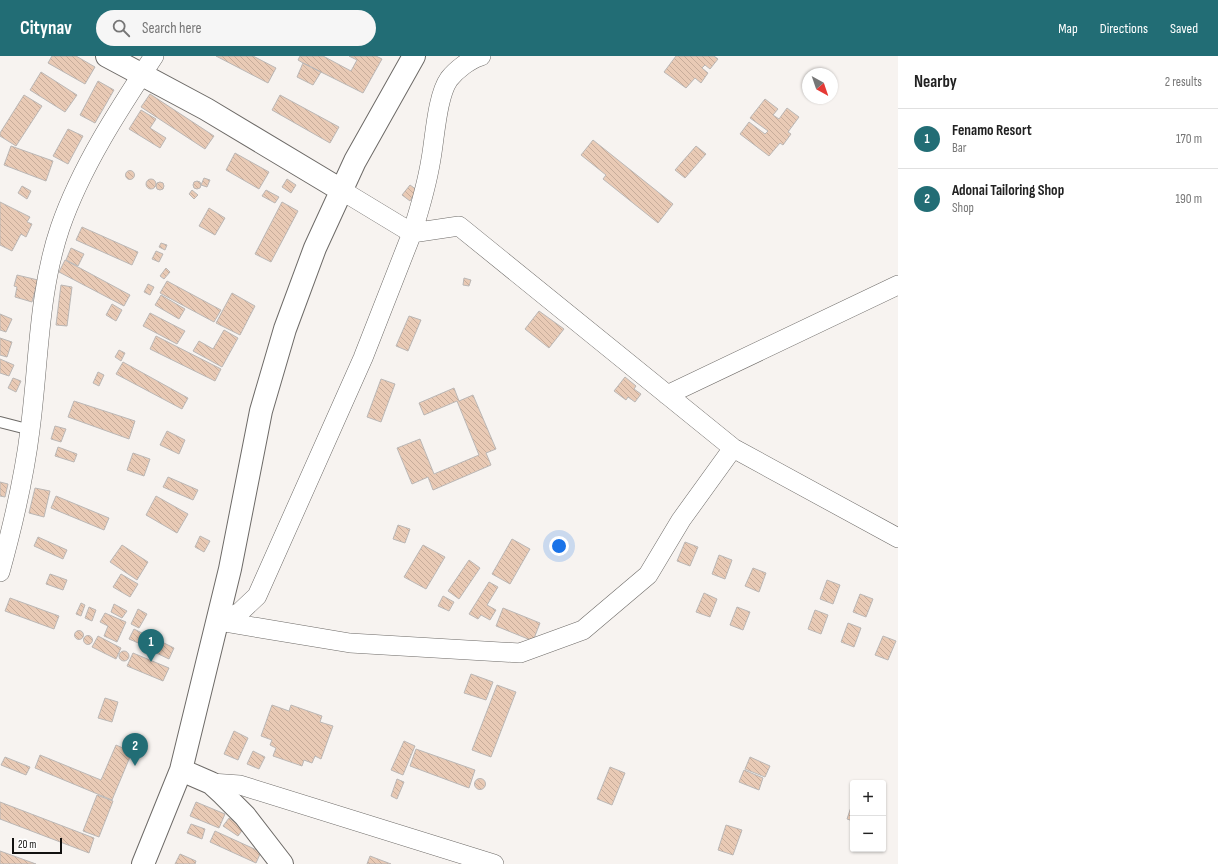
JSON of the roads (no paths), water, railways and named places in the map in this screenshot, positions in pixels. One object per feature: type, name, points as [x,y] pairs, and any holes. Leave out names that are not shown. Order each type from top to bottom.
[{"type":"street","points":[[107,56],[141,76],[206,109],[412,232],[459,226],[733,448],[898,538]]},
{"type":"street","points":[[0,572],[23,485],[31,430],[41,317],[50,263],[60,228],[88,165],[154,56]]},
{"type":"street","points":[[143,864],[181,770],[218,621],[261,411],[295,299],[315,248],[366,140],[414,56]]},
{"type":"street","points":[[218,621],[239,613],[257,596],[363,358],[412,232],[420,208],[431,162],[440,99],[449,79],[474,58],[481,56]]},
{"type":"street","points":[[668,395],[898,285]]},
{"type":"street","points":[[218,621],[350,643],[520,653],[583,630],[648,575],[681,520],[733,448]]},
{"type":"street","points":[[181,770],[211,783],[240,785],[494,864]]},
{"type":"street","points":[[211,783],[245,816],[282,864]]},
{"type":"lane","points":[[0,422],[31,430]]},
{"type":"place","name":"Fenamo Resort","points":[[151,662]]},
{"type":"place","name":"Adonai Tailoring Shop","points":[[135,766]]}]
